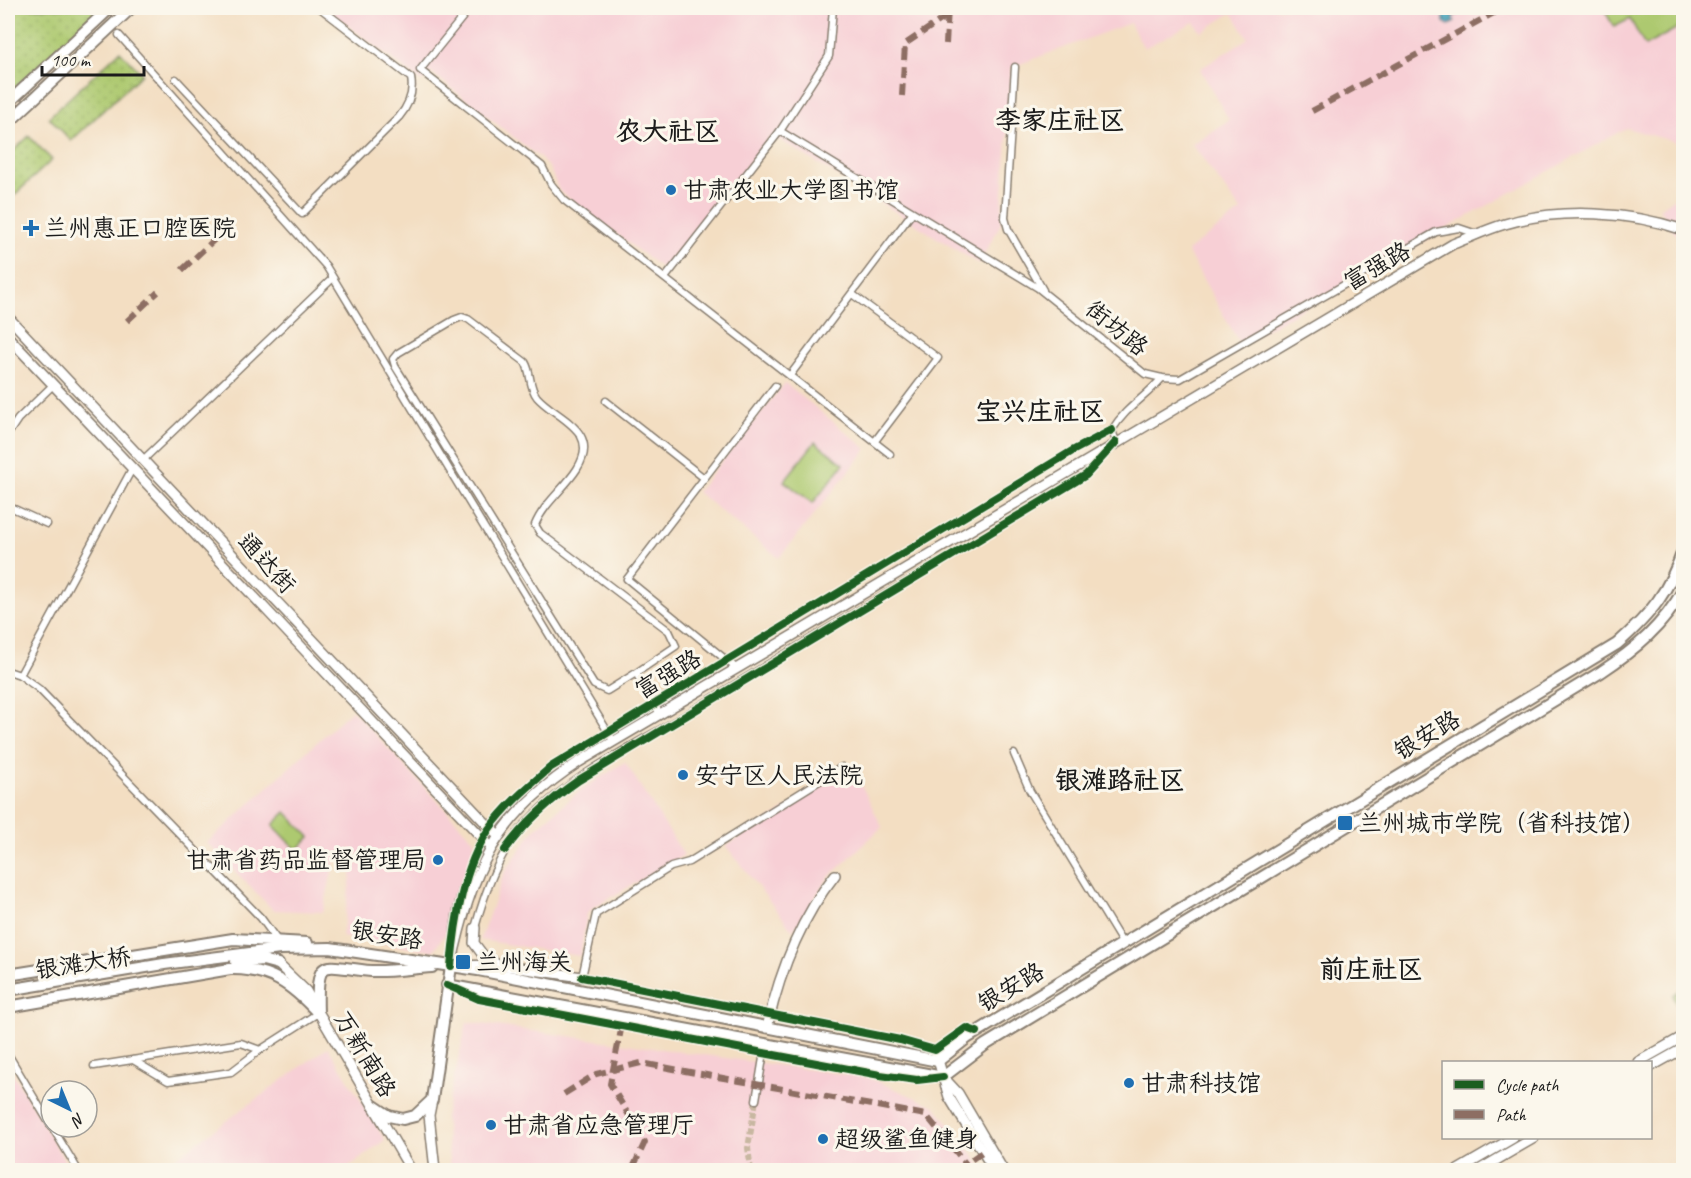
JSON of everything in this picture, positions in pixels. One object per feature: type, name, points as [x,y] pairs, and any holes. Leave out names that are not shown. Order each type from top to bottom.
[{"type":"main road","points":[[8,103],[110,8]]},
{"type":"main road","points":[[8,123],[131,8]]},
{"type":"main road","name":"富强路","points":[[451,966],[463,913],[494,842],[538,793],[611,738],[660,714],[1453,244],[1507,223],[1569,214],[1653,220],[1683,231]]},
{"type":"main road","name":"通达街","points":[[8,317],[490,828],[494,842]]},
{"type":"main road","name":"通达街","points":[[8,337],[484,839],[494,842]]},
{"type":"main road","name":"银安路","points":[[165,967],[280,949],[330,948],[451,966],[767,1028],[936,1056],[1617,644],[1646,618],[1666,592],[1683,549]]},
{"type":"main road","name":"银安路","points":[[943,1077],[1005,1033],[1601,672],[1631,652],[1653,633],[1669,613],[1683,589]]},
{"type":"main road","points":[[767,1028],[801,929],[816,899],[835,875]]},
{"type":"main road","points":[[475,928],[474,943],[483,955],[498,965]]},
{"type":"main road","points":[[8,975],[233,939],[277,940],[330,948]]},
{"type":"main road","points":[[165,967],[263,960],[278,964]]},
{"type":"main road","name":"万新南路","points":[[278,964],[306,992],[411,1170]]},
{"type":"main road","points":[[318,1013],[317,980],[325,968],[334,964],[372,971],[498,965],[582,976]]},
{"type":"main road","points":[[435,1170],[429,1115],[451,966]]},
{"type":"main road","name":"银滩大桥","points":[[8,990],[165,967]]},
{"type":"main road","name":"银滩大桥","points":[[8,996],[165,967]]},
{"type":"main road","points":[[8,1007],[230,969],[248,968],[266,972],[286,982],[318,1013]]},
{"type":"main road","points":[[447,985],[943,1077],[958,1092],[1003,1170]]},
{"type":"main road","points":[[1640,1061],[1683,1036]]},
{"type":"main road","points":[[1652,1066],[1683,1048]]},
{"type":"main road","points":[[936,1056],[949,1097],[994,1170]]},
{"type":"main road","points":[[374,1106],[389,1116],[403,1119],[415,1116],[432,1100]]},
{"type":"main road","points":[[1458,1170],[1510,1139]]},
{"type":"main road","points":[[1479,1170],[1531,1139]]},
{"type":"street","points":[[176,79],[302,214],[399,117],[409,101],[413,87],[411,78],[320,8]]},
{"type":"street","points":[[470,8],[420,70],[542,166],[551,184],[564,200],[791,374],[890,454]]},
{"type":"street","points":[[665,278],[780,131],[829,56],[833,8]]},
{"type":"street","points":[[119,35],[310,246],[333,278],[611,738]]},
{"type":"street","points":[[1015,67],[1005,218],[1008,229],[1045,293]]},
{"type":"street","name":"街坊路","points":[[780,131],[1045,293],[1145,374],[1162,378],[1180,379],[1436,232],[1459,228],[1478,234]]},
{"type":"street","points":[[791,374],[912,213]]},
{"type":"street","points":[[143,460],[333,278]]},
{"type":"street","points":[[852,294],[938,358],[875,441]]},
{"type":"street","points":[[462,317],[468,319],[525,362],[530,369],[533,389],[537,397],[578,431],[583,442],[583,456],[578,468],[538,518],[536,525],[540,533],[669,631],[675,639],[676,646],[671,651],[636,673],[608,691],[594,685],[395,366],[393,360],[398,353],[454,320],[462,317]]},
{"type":"street","points":[[1116,442],[1112,430],[1124,411],[1148,394],[1162,378]]},
{"type":"street","points":[[8,434],[18,419],[53,385]]},
{"type":"street","points":[[736,668],[627,579],[775,386]]},
{"type":"street","points":[[606,401],[704,478]]},
{"type":"street","name":"富强路","points":[[451,966],[455,923],[470,870],[484,839],[490,828],[512,802],[551,767],[611,738],[654,704],[1074,450],[1112,430]]},
{"type":"street","name":"富强路","points":[[475,928],[493,874],[505,850],[518,831],[550,799],[1086,475],[1116,442]]},
{"type":"street","points":[[20,675],[132,469]]},
{"type":"street","points":[[8,506],[47,524]]},
{"type":"street","points":[[8,671],[20,675],[39,689],[261,918],[277,940]]},
{"type":"street","points":[[636,673],[660,714]]},
{"type":"street","points":[[1014,754],[1030,791],[1123,944]]},
{"type":"street","points":[[842,767],[689,862],[671,867],[596,914],[582,976],[900,1040],[936,1056]]},
{"type":"street","points":[[494,842],[505,850]]},
{"type":"street","points":[[447,985],[479,999],[764,1052],[917,1080],[943,1077]]},
{"type":"street","points":[[133,1060],[168,1081],[231,1072],[260,1050],[318,1013]]},
{"type":"street","points":[[94,1066],[241,1043],[260,1050]]},
{"type":"street","points":[[756,1100],[764,1052]]},
{"type":"street","points":[[8,1054],[39,1106]]},
{"type":"street","points":[[59,1139],[78,1170]]},
{"type":"shaded area","points":[[325,8],[1683,8],[1683,144],[1626,128],[1240,344],[1187,251],[1241,211],[1192,144],[1229,120],[1200,69],[1248,38],[1232,13],[1201,32],[1194,22],[1144,48],[1130,23],[1012,67],[1001,223],[979,264],[780,140],[770,137],[664,270],[559,191],[550,169],[540,158],[431,72],[422,82]]},
{"type":"shaded area","points":[[1683,193],[1683,246],[1659,208]]},
{"type":"shaded area","points":[[785,383],[867,449],[779,558],[697,492]]},
{"type":"shaded area","points":[[352,710],[475,841],[448,930],[433,951],[342,937],[352,869],[362,860],[350,848],[334,863],[323,912],[273,910],[207,843]]},
{"type":"shaded area","name":"兰州海关","points":[[625,762],[684,855],[594,907],[587,914],[580,956],[480,940],[504,873],[534,830],[581,790]]},
{"type":"shaded area","points":[[853,768],[882,827],[828,878],[793,931],[726,846]]},
{"type":"shaded area","points":[[467,1022],[869,1078],[935,1106],[985,1170],[450,1170],[445,1117]]},
{"type":"shaded area","points":[[328,1047],[385,1140],[345,1170],[159,1170]]},
{"type":"shaded area","points":[[8,1065],[39,1118],[39,1139],[52,1139],[70,1170],[8,1170]]},
{"type":"green space","points":[[8,8],[101,8],[8,94]]},
{"type":"green space","points":[[1603,8],[1683,8],[1683,25],[1645,46],[1630,19],[1614,27]]},
{"type":"green space","points":[[120,51],[142,74],[71,141],[49,117]]},
{"type":"green space","points":[[29,136],[52,160],[8,201],[8,156]]},
{"type":"green space","points":[[815,442],[844,464],[813,503],[784,481]]},
{"type":"green space","points":[[286,812],[310,837],[297,850],[273,825]]},
{"type":"green space","points":[[1683,988],[1683,1014],[1682,1016],[1673,995]]},
{"type":"water","points":[[1435,8],[1469,8],[1452,17],[1455,22],[1449,25],[1444,22],[1444,11]]},
{"type":"tunnel","points":[[751,1170],[748,1148],[756,1100]]},
{"type":"marked path","points":[[946,44],[948,8]]},
{"type":"marked path","points":[[1312,111],[1503,8]]},
{"type":"marked path","points":[[902,96],[905,44],[947,16]]},
{"type":"marked path","points":[[182,270],[216,238]]},
{"type":"marked path","points":[[127,321],[158,292]]},
{"type":"marked path","points":[[622,1025],[610,1084],[645,1142],[632,1170]]},
{"type":"marked path","points":[[564,1094],[596,1074],[641,1063],[926,1115],[966,1164]]},
{"type":"marked path","points":[[957,1170],[982,1152]]},
{"type":"cycle path","points":[[451,966],[462,895],[480,844],[503,812],[551,767],[1074,450],[1112,430]]},
{"type":"cycle path","points":[[505,850],[539,812],[579,780],[1086,475],[1116,442]]},
{"type":"cycle path","points":[[582,977],[900,1040],[935,1050],[966,1028],[977,1032]]},
{"type":"cycle path","points":[[447,985],[479,999],[880,1075],[917,1080],[943,1077]]},
{"type":"place","name":"甘肃农业大学图书馆","points":[[671,190]]},
{"type":"place","name":"兰州惠正口腔医院","points":[[31,228]]},
{"type":"place","name":"安宁区人民法院","points":[[683,775]]},
{"type":"place","name":"兰州城市学院（省科技馆）","points":[[1345,823]]},
{"type":"place","name":"甘肃省药品监督管理局","points":[[438,860]]},
{"type":"place","name":"兰州海关","points":[[463,962]]},
{"type":"place","name":"甘肃科技馆","points":[[1129,1083]]},
{"type":"place","name":"甘肃省应急管理厅","points":[[491,1125]]},
{"type":"place","name":"超级鲨鱼健身","points":[[823,1139]]},
{"type":"district","name":"李家庄社区","points":[[1060,120]]},
{"type":"district","name":"农大社区","points":[[668,131]]},
{"type":"district","name":"宝兴庄社区","points":[[1040,411]]},
{"type":"district","name":"银滩路社区","points":[[1120,780]]},
{"type":"district","name":"前庄社区","points":[[1371,969]]}]
